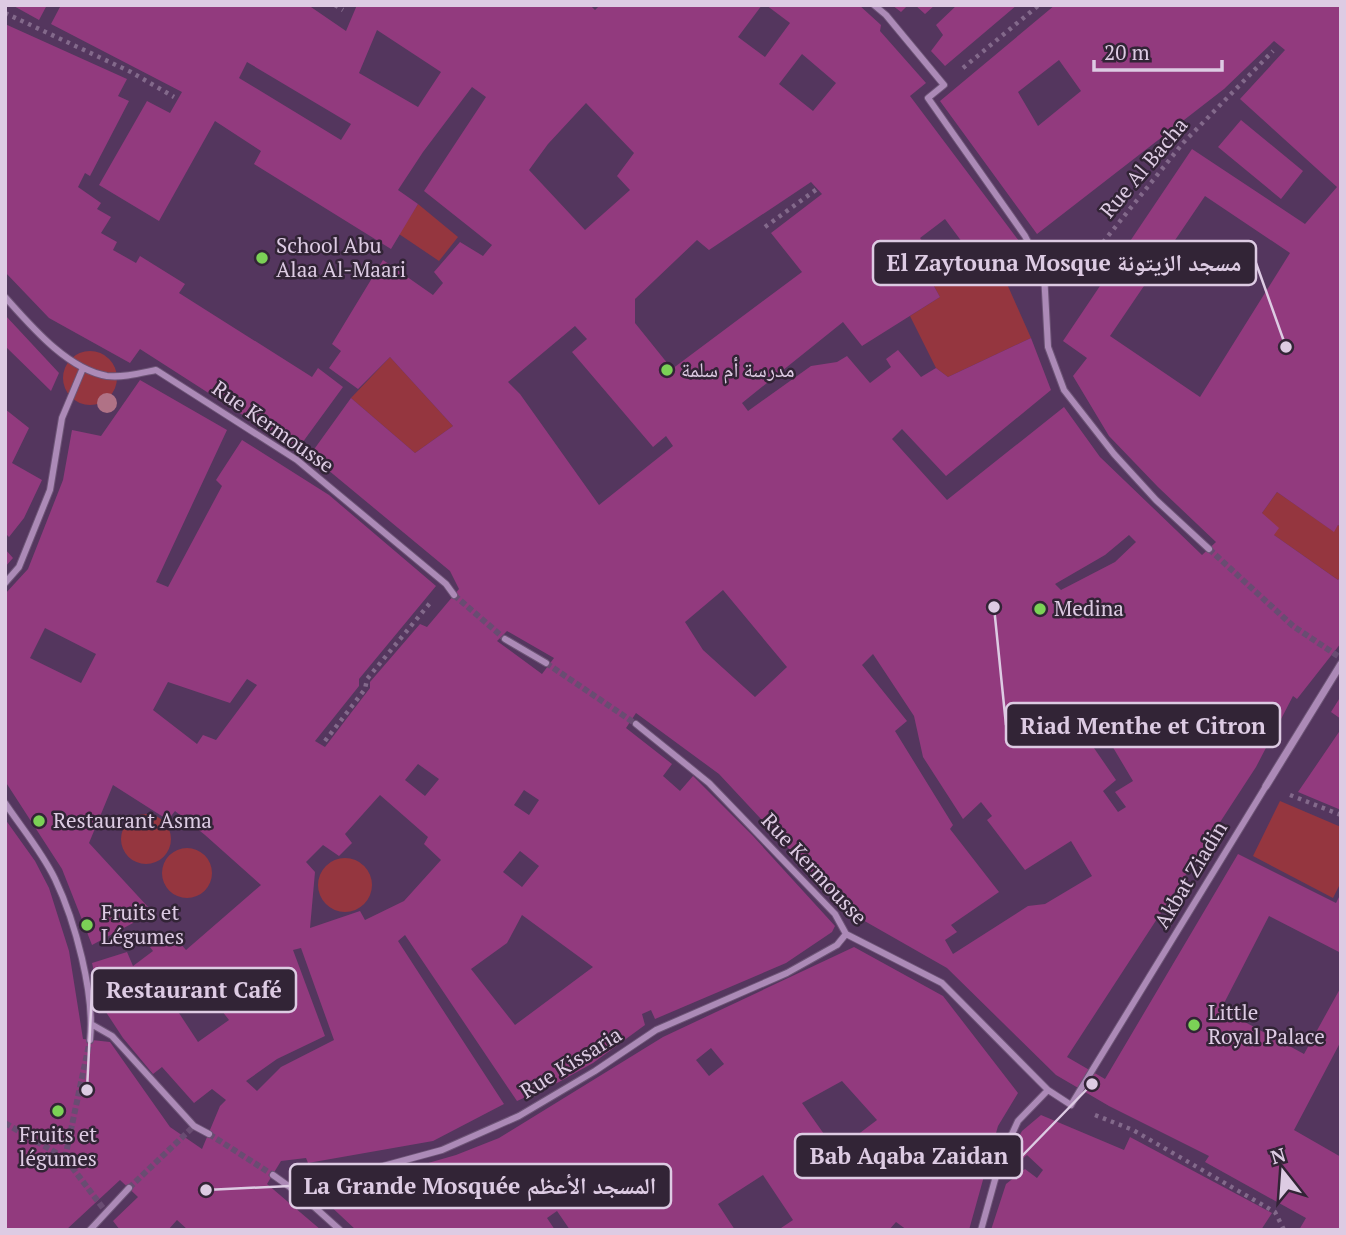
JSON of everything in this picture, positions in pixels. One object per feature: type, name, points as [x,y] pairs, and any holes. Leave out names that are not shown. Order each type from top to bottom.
[{"type":"street","points":[[874,5],[886,15],[944,85],[928,98],[1026,236],[1044,273],[1048,347],[1064,390],[1122,464],[1209,549]]},
{"type":"street","points":[[5,297],[43,338],[83,368],[62,418],[50,491],[19,568],[5,583]]},
{"type":"street","name":"Rue Kermousse","points":[[83,368],[108,376],[156,370],[297,460],[446,584],[454,595]]},
{"type":"street","points":[[505,639],[546,663]]},
{"type":"street","name":"Akbat Ziadin","points":[[1072,1105],[1341,664]]},
{"type":"street","name":"Rue Kermousse","points":[[636,724],[709,783],[835,914],[846,934],[942,983],[1048,1090],[1072,1105]]},
{"type":"street","points":[[5,803],[55,878],[80,945],[91,1024],[90,1040]]},
{"type":"street","name":"Rue Kissaria","points":[[301,1195],[328,1181],[442,1150],[519,1116],[656,1030],[787,973],[837,945],[846,934]]},
{"type":"street","points":[[91,1024],[112,1036],[194,1126],[208,1134]]},
{"type":"street","points":[[981,1230],[1001,1158],[1018,1121],[1048,1090]]},
{"type":"street","points":[[272,1175],[301,1195],[340,1230]]},
{"type":"street","points":[[90,1230],[129,1188]]},
{"type":"path","points":[[335,5],[342,10]]},
{"type":"path","points":[[944,85],[1039,5]]},
{"type":"path","points":[[5,13],[131,72],[174,97]]},
{"type":"path","name":"Rue Al Bacha","points":[[1046,313],[1183,143],[1273,51]]},
{"type":"path","points":[[765,227],[817,189]]},
{"type":"path","points":[[325,740],[365,689],[367,679],[446,584]]},
{"type":"path","points":[[1266,786],[1341,815]]},
{"type":"path","points":[[1072,1105],[1133,1130],[1275,1212],[1284,1230]]},
{"type":"shaded area","points":[[418,204],[458,237],[439,261],[399,234]]},
{"type":"shaded area","points":[[963,244],[979,265],[995,257],[1031,338],[948,377],[936,368],[910,316],[940,297],[930,279],[943,270],[938,262]]},
{"type":"shaded area","points":[[95,351],[105,355],[113,363],[117,378],[113,393],[105,401],[85,405],[75,401],[67,393],[63,373],[67,363],[75,355]]},
{"type":"shaded area","points":[[390,357],[453,426],[415,453],[351,398]]},
{"type":"shaded area","points":[[1277,492],[1333,531],[1338,525],[1341,527],[1341,576],[1338,580],[1274,535],[1262,513]]},
{"type":"shaded area","points":[[1280,801],[1341,827],[1341,882],[1333,898],[1253,856]]},
{"type":"shaded area","points":[[146,814],[163,822],[171,839],[163,856],[146,864],[129,856],[121,839],[129,822]]},
{"type":"shaded area","points":[[187,848],[204,856],[212,873],[204,890],[187,898],[170,890],[162,873],[170,856]]},
{"type":"shaded area","points":[[345,858],[364,866],[372,885],[364,904],[345,912],[326,904],[318,885],[326,866]]},
{"type":"building","points":[[12,5],[47,5],[39,20]]},
{"type":"building","name":"Medina","points":[[61,5],[308,5],[346,31],[357,5],[590,5],[595,10],[600,5],[762,5],[738,37],[765,57],[790,23],[766,5],[859,5],[881,25],[880,31],[926,83],[910,96],[1019,241],[979,265],[945,219],[920,238],[944,269],[930,279],[940,297],[862,346],[843,322],[742,403],[748,411],[811,366],[837,362],[847,356],[870,383],[891,367],[886,359],[898,350],[921,377],[936,368],[948,377],[1031,338],[1051,390],[946,476],[902,429],[892,439],[947,500],[1064,407],[1100,457],[1202,555],[1216,542],[1109,436],[1073,376],[1087,358],[1063,341],[1192,149],[1305,224],[1337,187],[1240,99],[1285,50],[1274,41],[1224,89],[1037,234],[940,101],[1055,5],[1341,5],[1341,527],[1338,525],[1334,532],[1277,492],[1262,513],[1279,528],[1274,535],[1338,580],[1341,576],[1341,643],[1297,699],[1293,696],[1256,767],[1067,1057],[1105,1079],[1238,854],[1336,903],[1341,893],[1341,953],[1269,916],[1221,1009],[1304,1054],[1341,987],[1341,1041],[1294,1130],[1341,1157],[1341,1230],[1299,1230],[1306,1218],[1205,1162],[1209,1156],[1109,1106],[1056,1075],[947,968],[847,911],[719,774],[636,713],[626,728],[672,764],[663,776],[680,791],[693,776],[753,836],[835,926],[832,932],[786,963],[655,1019],[651,1010],[642,1014],[645,1025],[593,1063],[517,1101],[405,935],[398,941],[504,1104],[433,1141],[308,1163],[306,1158],[281,1161],[267,1184],[321,1230],[188,1230],[177,1220],[168,1230],[120,1230],[113,1221],[138,1197],[120,1180],[66,1230],[5,1230],[5,819],[35,861],[49,888],[69,951],[83,1039],[110,1042],[170,1127],[202,1149],[220,1106],[226,1100],[212,1089],[194,1103],[162,1067],[153,1074],[123,1038],[102,1006],[92,963],[127,952],[133,966],[153,951],[150,947],[172,934],[186,950],[261,885],[175,811],[168,820],[113,785],[89,843],[148,907],[133,923],[92,945],[62,869],[5,781],[5,594],[28,569],[63,480],[72,430],[101,436],[140,380],[227,430],[156,582],[168,587],[222,486],[216,480],[242,440],[329,495],[436,586],[359,679],[359,686],[315,741],[325,747],[370,688],[370,682],[420,624],[427,627],[459,589],[450,571],[310,455],[351,398],[415,453],[453,426],[390,357],[358,389],[329,368],[341,351],[332,344],[383,260],[433,295],[443,283],[434,272],[460,242],[483,256],[492,245],[424,191],[486,97],[472,87],[398,190],[418,204],[391,249],[254,164],[261,151],[215,121],[159,221],[99,185],[147,101],[170,113],[182,92],[51,24]],"holes":[[[377,30],[441,72],[418,107],[359,73]],[[802,54],[836,83],[813,111],[779,84]],[[1059,60],[1081,91],[1038,126],[1018,92]],[[247,62],[351,124],[341,140],[239,78]],[[586,103],[634,153],[617,176],[630,190],[585,230],[529,170],[548,144]],[[811,182],[822,194],[771,233],[802,272],[672,369],[635,323],[635,299],[697,240],[709,250]],[[1205,196],[1290,253],[1200,397],[1110,336]],[[575,326],[587,339],[572,352],[653,447],[666,436],[673,446],[599,505],[520,394],[508,382]],[[1129,535],[1136,542],[1115,562],[1061,590],[1055,584],[1105,555]],[[723,590],[787,667],[755,697],[703,650],[685,622]],[[45,628],[96,654],[81,683],[30,658]],[[507,631],[554,658],[542,674],[497,641]],[[873,654],[914,716],[923,757],[963,819],[981,802],[992,816],[987,820],[1025,870],[1071,841],[1092,876],[1045,904],[1028,906],[953,954],[945,940],[957,932],[951,925],[999,892],[950,829],[953,825],[895,731],[907,721],[862,665]],[[247,679],[257,685],[216,740],[203,735],[197,744],[153,710],[168,682],[230,703]],[[1108,739],[1133,781],[1115,792],[1126,807],[1118,812],[1103,791],[1116,780],[1094,748]],[[418,764],[439,779],[425,796],[405,780]],[[524,790],[539,800],[529,815],[514,805]],[[380,795],[428,837],[424,844],[441,860],[404,901],[365,920],[360,911],[310,928],[315,872],[306,862],[323,845],[339,856],[352,843],[345,834]],[[520,851],[539,866],[522,887],[503,872]],[[522,915],[593,967],[515,1025],[471,969],[507,943]],[[301,948],[334,1040],[281,1067],[257,1091],[246,1081],[277,1059],[325,1036],[293,950]],[[205,989],[229,1020],[198,1042],[177,1010]]]},
{"type":"building","points":[[892,5],[908,5],[901,12]]},
{"type":"building","points":[[915,5],[935,5],[925,14]]},
{"type":"building","points":[[957,5],[1017,5],[945,66],[931,51],[943,35],[936,25]]},
{"type":"building","points":[[5,24],[127,79],[118,96],[129,101],[90,176],[85,173],[78,187],[101,203],[97,209],[111,217],[101,233],[117,242],[113,250],[136,263],[140,256],[185,284],[179,293],[312,377],[318,368],[343,387],[297,450],[140,349],[130,363],[49,318],[5,272]]},
{"type":"building","points":[[1241,120],[1303,171],[1281,199],[1218,147]]},
{"type":"building","points":[[5,315],[59,373],[51,391],[5,346]]},
{"type":"building","points":[[5,409],[29,428],[12,463],[42,480],[24,518],[9,537],[5,533]]},
{"type":"building","points":[[5,549],[13,558],[5,567]]},
{"type":"building","points":[[1341,696],[1341,719],[1331,712]]},
{"type":"building","points":[[1341,729],[1341,810],[1298,792]]},
{"type":"building","points":[[854,947],[943,996],[1018,1093],[998,1126],[969,1230],[907,1230],[896,1222],[889,1230],[778,1230],[793,1220],[763,1175],[718,1204],[735,1230],[570,1230],[557,1211],[547,1218],[555,1230],[356,1230],[324,1200],[355,1184],[456,1155],[499,1138],[663,1037]],"holes":[[[711,1048],[724,1064],[709,1076],[696,1060]],[[842,1081],[877,1120],[836,1151],[802,1103]],[[942,1148],[959,1160],[945,1177],[929,1161]]]},
{"type":"building","points":[[1041,1115],[1124,1150],[1130,1137],[1272,1213],[1261,1230],[991,1230],[1006,1184],[1025,1169],[1037,1178],[1043,1170],[1027,1155],[1008,1171],[1008,1157],[1022,1131]]},
{"type":"tunnel","points":[[1209,549],[1293,626],[1341,658]]},
{"type":"tunnel","points":[[454,595],[505,639]]},
{"type":"tunnel","points":[[546,663],[636,724]]},
{"type":"tunnel","points":[[65,1158],[90,1040]]},
{"type":"tunnel","points":[[5,1123],[65,1158],[106,1212]]},
{"type":"tunnel","points":[[129,1188],[194,1126]]},
{"type":"tunnel","points":[[209,1134],[273,1175]]},
{"type":"place","name":"School Abu Alaa Al-Maari","points":[[262,258]]},
{"type":"place","name":"El Zaytouna Mosque مسجد الزيتونة","points":[[1286,347]]},
{"type":"place","name":"مدرسة أم سلمة","points":[[667,370]]},
{"type":"place","name":"Riad Menthe et Citron","points":[[994,607]]},
{"type":"place","name":"Medina","points":[[1040,609]]},
{"type":"place","name":"Restaurant Asma","points":[[39,821]]},
{"type":"place","name":"Fruits et Légumes","points":[[87,925]]},
{"type":"place","name":"Little Royal Palace","points":[[1194,1025]]},
{"type":"place","name":"Bab Aqaba Zaidan","points":[[1092,1084]]},
{"type":"place","name":"Restaurant Café","points":[[87,1090]]},
{"type":"place","name":"Fruits et légumes","points":[[58,1111]]},
{"type":"place","name":"La Grande Mosquée المسجد الأعظم","points":[[206,1190]]}]
